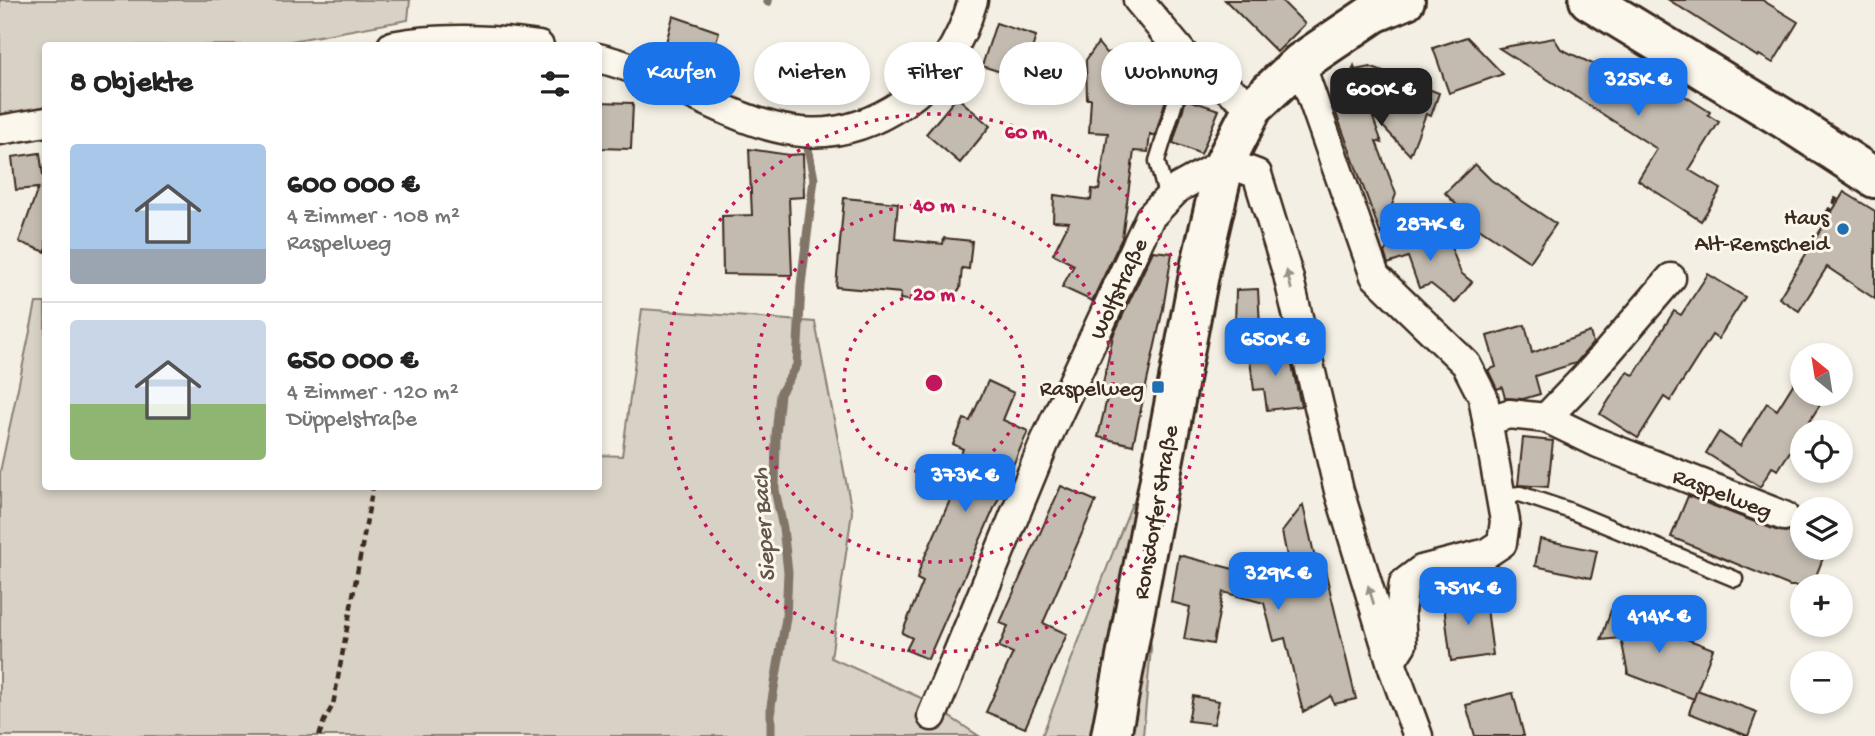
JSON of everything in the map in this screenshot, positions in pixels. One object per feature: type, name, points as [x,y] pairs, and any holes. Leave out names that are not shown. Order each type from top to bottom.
[{"type":"main road","name":"Ronsdorfer Straße","points":[[1111,736],[1201,264],[1225,162],[1253,107],[1300,63],[1339,34],[1374,13],[1405,0]]},
{"type":"main road","points":[[1589,0],[1775,113],[1875,178]]},
{"type":"street","points":[[1138,0],[1173,42]]},
{"type":"street","points":[[602,59],[660,79],[742,118],[772,128],[796,132],[823,132],[853,128],[888,113],[921,91],[946,63],[959,39],[971,1]]},
{"type":"street","points":[[419,42],[513,42]]},
{"type":"street","points":[[1300,63],[1375,276],[1466,364],[1483,397],[1505,521],[1502,544],[1487,552],[1420,570],[1404,583],[1400,612],[1402,644],[1391,660]]},
{"type":"street","points":[[1242,99],[1253,107]]},
{"type":"street","points":[[0,130],[42,123]]},
{"type":"street","points":[[1225,162],[1257,174],[1288,275],[1339,491],[1417,736]]},
{"type":"street","name":"Wolfstraße","points":[[932,716],[1044,444],[1150,217],[1178,188],[1225,162]]},
{"type":"street","points":[[1546,418],[1594,369],[1671,278]]},
{"type":"street","name":"Raspelweg","points":[[1489,420],[1509,414],[1546,418],[1598,443],[1784,516]]},
{"type":"lane","points":[[1167,199],[1157,161],[1174,105]]},
{"type":"lane","points":[[1501,496],[1520,494],[1567,510],[1735,579]]},
{"type":"path","points":[[1830,213],[1828,212],[1833,204]]},
{"type":"path","points":[[319,736],[333,705],[372,490]]},
{"type":"shaded area","points":[[0,0],[410,0],[408,20],[286,42],[42,42],[42,115],[0,122]]},
{"type":"shaded area","points":[[36,303],[42,303],[42,490],[602,490],[602,455],[622,456],[642,309],[815,322],[852,512],[831,658],[919,697],[979,736],[0,736],[0,472]]},
{"type":"shaded area","points":[[1132,503],[1151,648],[1143,736],[1042,736]]},
{"type":"building","points":[[1225,0],[1281,0],[1305,24],[1277,52]]},
{"type":"building","points":[[1669,0],[1762,0],[1798,22],[1773,63],[1759,55],[1758,57]]},
{"type":"building","points":[[673,16],[719,32],[716,42],[666,42]]},
{"type":"building","points":[[996,23],[1036,36],[1034,42],[999,42],[999,71],[985,67],[985,57]]},
{"type":"building","points":[[1467,37],[1503,74],[1449,93],[1433,48]]},
{"type":"building","points":[[1554,38],[1561,49],[1624,79],[1629,71],[1634,74],[1639,67],[1710,112],[1708,115],[1719,122],[1689,170],[1721,189],[1701,221],[1638,180],[1657,149],[1499,48]]},
{"type":"building","points":[[1098,43],[1101,47],[1101,105],[1164,105],[1155,136],[1150,134],[1148,152],[1134,151],[1122,238],[1092,301],[1062,287],[1074,265],[1053,254],[1069,222],[1053,221],[1054,195],[1091,200],[1092,189],[1099,190],[1108,133],[1089,132],[1091,99],[1087,99],[1087,59]]},
{"type":"building","points":[[1354,66],[1355,70],[1370,67],[1439,93],[1431,116],[1426,114],[1410,155],[1372,115],[1382,143],[1376,141],[1396,194],[1381,235],[1336,113]]},
{"type":"building","points":[[602,102],[633,105],[631,149],[602,148]]},
{"type":"building","points":[[950,105],[966,105],[990,126],[960,163],[926,134]]},
{"type":"building","points":[[1184,105],[1204,105],[1219,110],[1201,154],[1173,143]]},
{"type":"building","points":[[749,149],[789,155],[803,154],[804,197],[789,198],[792,275],[723,274],[722,216],[752,215]]},
{"type":"building","points":[[40,153],[42,251],[19,242],[38,188],[16,190],[12,157]]},
{"type":"building","points":[[1475,164],[1491,180],[1556,224],[1530,262],[1479,228],[1445,193]]},
{"type":"building","points":[[1844,192],[1875,211],[1875,299],[1827,267],[1799,311],[1779,298]]},
{"type":"building","points":[[844,198],[898,203],[895,239],[943,244],[944,238],[972,241],[969,269],[962,268],[960,289],[950,297],[929,295],[928,302],[900,299],[901,293],[836,287]]},
{"type":"building","points":[[1412,224],[1419,243],[1446,234],[1461,273],[1472,282],[1455,303],[1431,284],[1419,288],[1408,257],[1388,264],[1384,252]]},
{"type":"building","points":[[1153,251],[1172,253],[1163,309],[1133,445],[1098,437],[1108,394],[1101,393],[1113,336]]},
{"type":"building","points":[[1708,274],[1745,297],[1718,339],[1712,335],[1670,401],[1664,397],[1638,438],[1600,414],[1627,372],[1634,375],[1674,311],[1681,315]]},
{"type":"building","points":[[1258,289],[1260,326],[1235,327],[1236,290]]},
{"type":"building","points":[[1525,325],[1532,353],[1590,332],[1593,343],[1576,363],[1535,376],[1540,394],[1523,399],[1505,398],[1502,387],[1497,389],[1488,370],[1496,367],[1487,336]]},
{"type":"building","points":[[1288,347],[1301,406],[1267,410],[1264,389],[1254,390],[1249,353]]},
{"type":"building","points":[[988,381],[1014,393],[1003,420],[1028,431],[928,659],[906,650],[912,638],[902,633],[923,582],[917,579],[921,565],[963,471],[955,468],[963,449],[953,444],[964,419],[970,421]]},
{"type":"building","points":[[1790,389],[1790,406],[1819,406],[1810,420],[1790,420],[1790,451],[1778,470],[1772,467],[1760,487],[1706,453],[1719,432],[1740,446],[1767,403],[1777,410]]},
{"type":"building","points":[[1523,438],[1553,441],[1548,487],[1518,485]]},
{"type":"building","points":[[1061,486],[1096,501],[1043,623],[1067,634],[1025,728],[986,712],[1013,653],[999,647],[1008,626],[1000,623]]},
{"type":"building","points":[[1688,496],[1778,531],[1790,533],[1790,560],[1822,560],[1817,574],[1790,574],[1790,586],[1671,537]]},
{"type":"building","points":[[1303,505],[1317,567],[1324,566],[1356,699],[1334,704],[1331,696],[1303,712],[1285,638],[1274,641],[1264,603],[1223,592],[1213,644],[1184,639],[1190,607],[1171,602],[1179,555],[1276,580],[1272,565],[1288,561],[1282,532]]},
{"type":"building","points":[[1540,539],[1597,551],[1591,578],[1535,566]]},
{"type":"building","points":[[1485,593],[1493,655],[1451,661],[1443,598]]},
{"type":"building","points":[[1611,610],[1713,649],[1694,699],[1628,674],[1621,638],[1601,640]]},
{"type":"building","points":[[1697,690],[1757,712],[1748,736],[1689,713]]},
{"type":"building","points":[[1513,693],[1524,736],[1475,736],[1466,705]]},
{"type":"building","points":[[1193,696],[1219,701],[1214,724],[1188,721]]},
{"type":"waterway","name":"Sieper Bach","points":[[771,736],[771,706],[786,618],[788,572],[775,490],[776,435],[780,394],[797,365],[801,285],[814,179],[808,148]]},
{"type":"place","name":"Haus Alt-Remscheid","points":[[1843,229]]},
{"type":"place","name":"Raspelweg","points":[[1158,387]]}]
